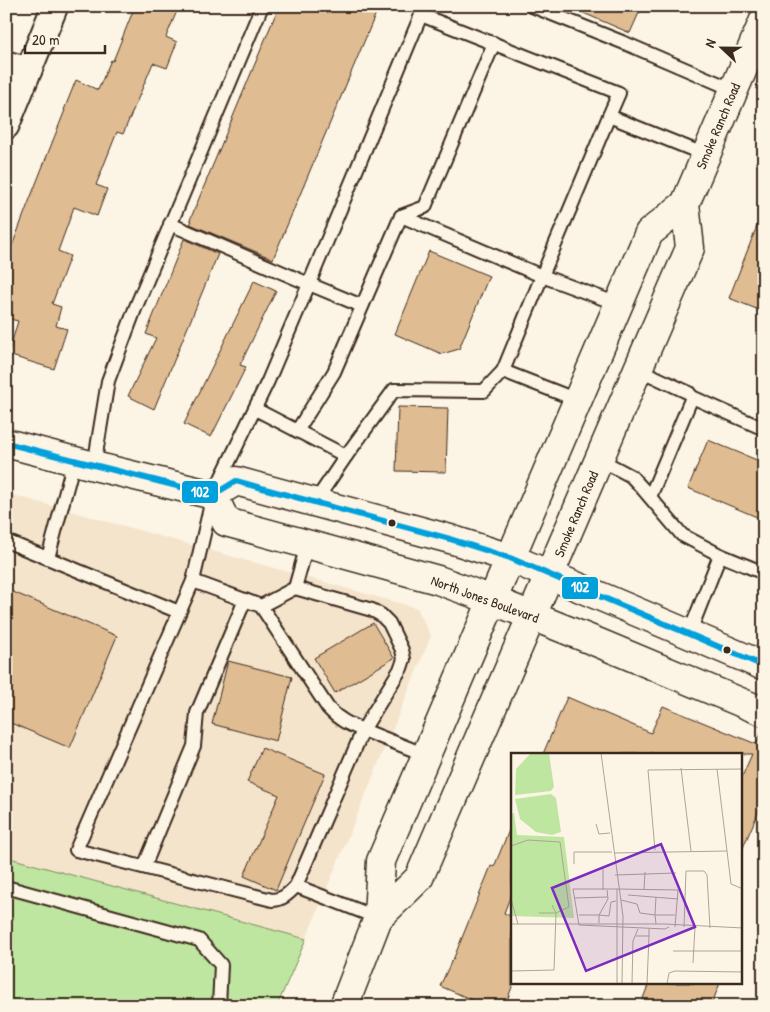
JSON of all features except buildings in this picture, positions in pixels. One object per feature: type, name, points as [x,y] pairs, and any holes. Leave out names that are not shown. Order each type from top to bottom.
[{"type":"main road","name":"Smoke Ranch Road","points":[[344,1006],[378,918],[381,861],[648,233],[685,204],[764,20]]},
{"type":"main road","name":"Smoke Ranch Road","points":[[378,918],[419,878],[550,575],[690,248],[685,204]]},
{"type":"main road","points":[[6,443],[213,495],[236,481],[450,539],[510,558],[764,666]]},
{"type":"main road","name":"North Jones Boulevard","points":[[213,495],[226,522],[438,580],[599,643],[764,712]]},
{"type":"street","points":[[6,126],[17,67],[55,6]]},
{"type":"lane","points":[[48,558],[84,464],[108,382],[136,309],[262,6]]},
{"type":"lane","points":[[532,6],[734,90]]},
{"type":"lane","points":[[262,606],[295,588],[372,610],[381,615],[388,623],[402,650],[404,659],[401,668],[363,730],[296,886],[284,897],[272,900],[76,850],[193,581],[213,495],[268,380],[421,15],[619,93],[503,371],[484,391],[394,390],[315,502]]},
{"type":"lane","points":[[297,431],[334,372],[401,216],[425,207],[494,43]]},
{"type":"lane","points":[[609,116],[706,155]]},
{"type":"lane","points":[[401,216],[542,276],[618,304]]},
{"type":"lane","points":[[170,224],[362,306]]},
{"type":"lane","points":[[638,369],[685,390],[692,397],[764,430]]},
{"type":"lane","points":[[503,371],[577,400]]},
{"type":"lane","points":[[650,497],[692,397]]},
{"type":"lane","points":[[255,409],[346,456]]},
{"type":"lane","points":[[599,459],[631,476],[682,535],[720,555],[764,573]]},
{"type":"lane","points":[[6,541],[179,612]]},
{"type":"lane","points":[[295,588],[307,545]]},
{"type":"lane","points":[[689,634],[720,555]]},
{"type":"lane","points":[[193,581],[262,606],[328,708],[336,717],[426,755]]},
{"type":"lane","points":[[144,867],[194,746],[196,738],[196,713],[245,600]]},
{"type":"lane","points":[[296,886],[378,918]]},
{"type":"lane","points":[[6,887],[199,940],[221,965],[219,1006]]},
{"type":"shaded area","points":[[6,493],[417,608],[431,636],[306,939],[6,857]]},
{"type":"green space","points":[[6,857],[306,939],[277,1006],[6,1006]]},
{"type":"transit line","name":"102","points":[[6,443],[213,495],[236,481],[450,539],[510,558],[764,666]]}]
